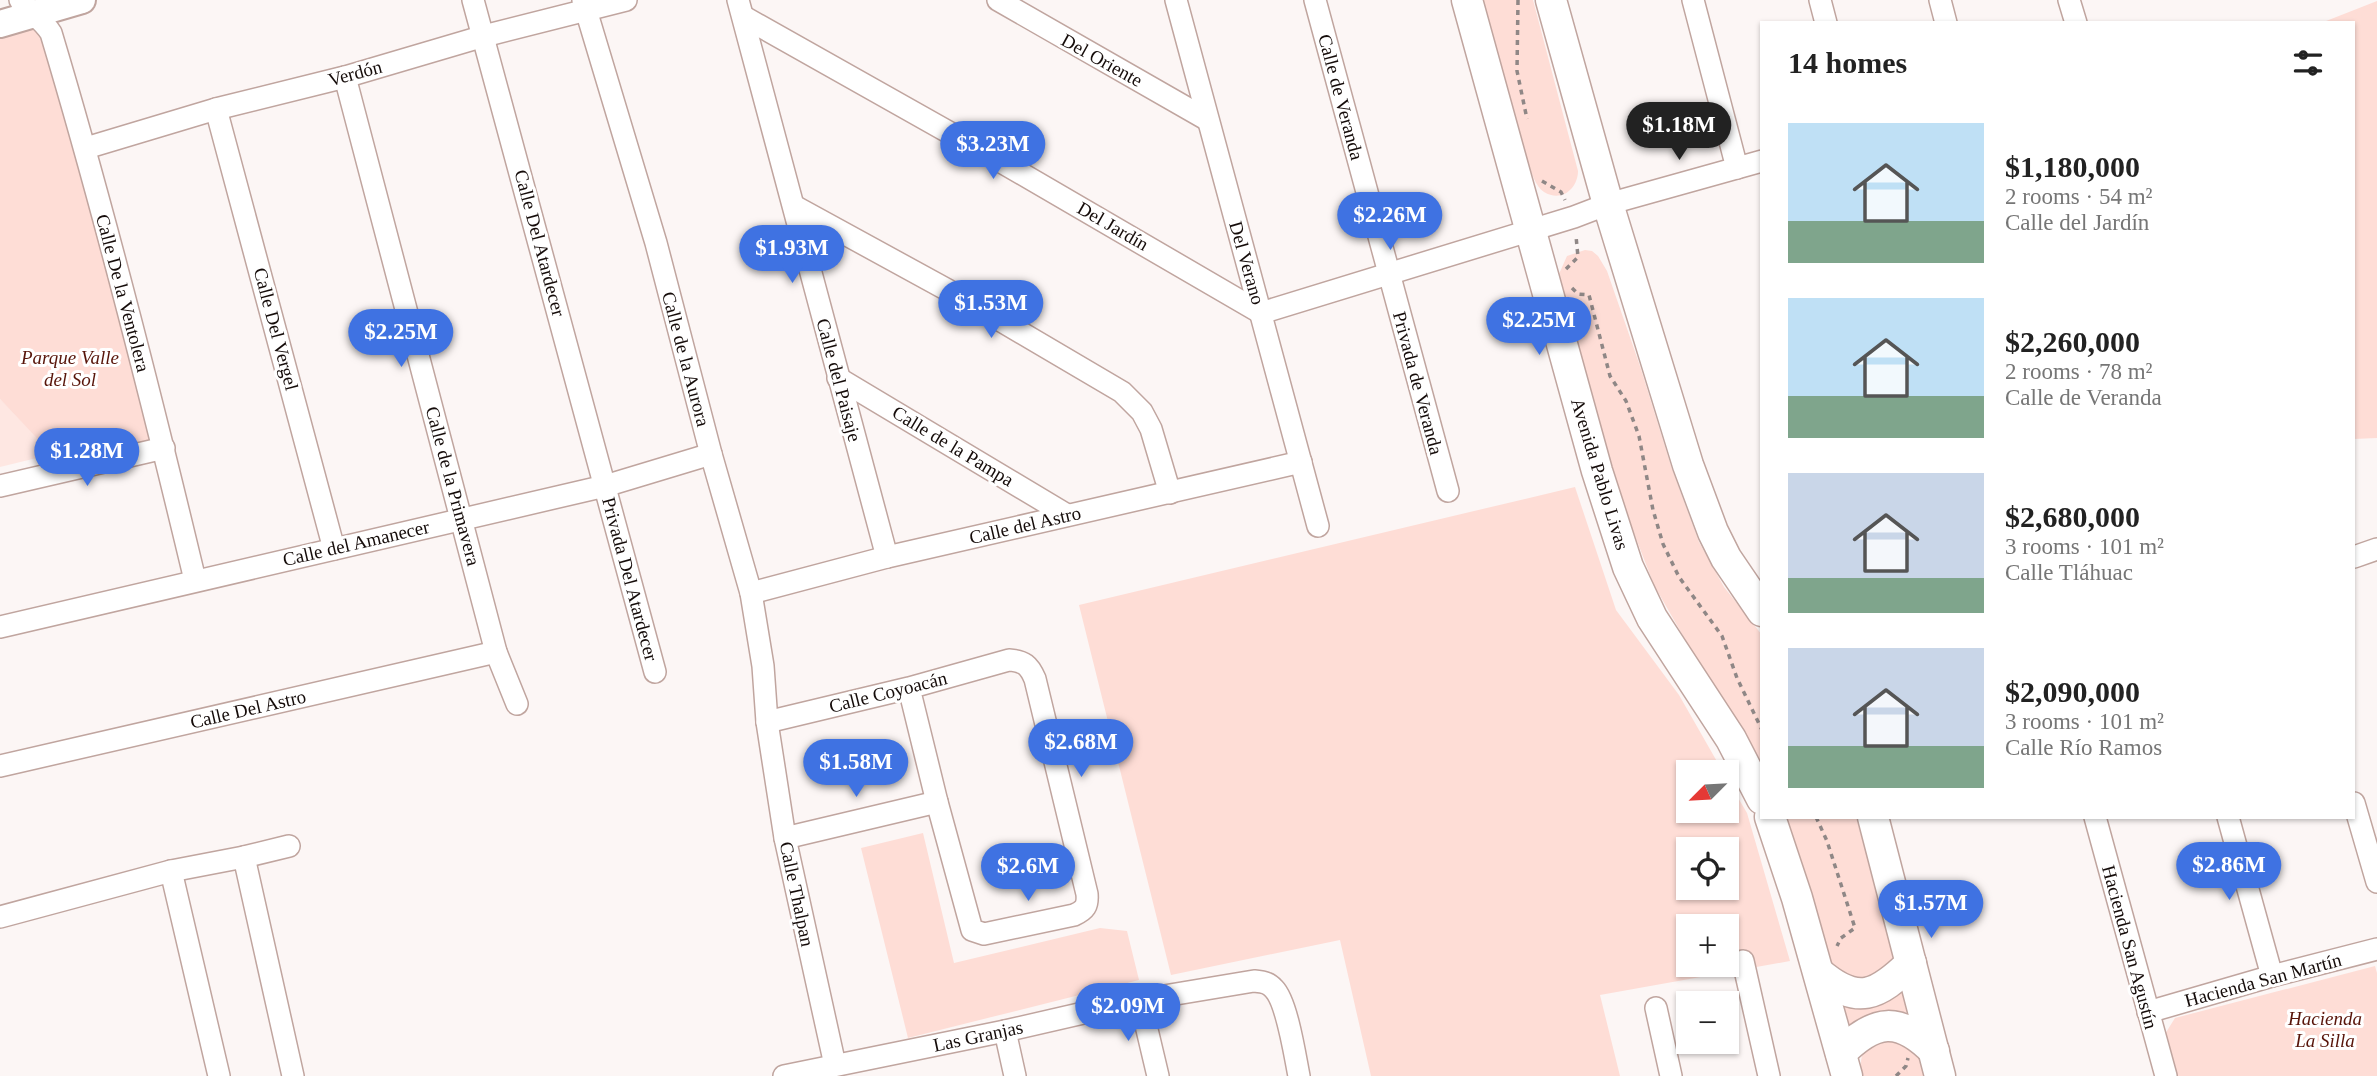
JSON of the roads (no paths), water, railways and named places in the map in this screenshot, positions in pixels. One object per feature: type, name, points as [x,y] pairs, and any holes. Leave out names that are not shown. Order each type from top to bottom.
[{"type":"main road","name":"Avenida Pablo Livas","points":[[1467,0],[1597,471],[1628,567],[1652,618],[1731,739],[1760,795]]},
{"type":"main road","points":[[1551,0],[1608,204],[1700,500],[1726,558],[1760,608]]},
{"type":"main road","points":[[1771,819],[1797,898],[1826,964],[1843,991],[1862,994],[1883,986],[1911,963]]},
{"type":"main road","points":[[1874,819],[1937,1063]]},
{"type":"main road","points":[[1826,964],[1844,1065]]},
{"type":"main road","points":[[1844,1065],[1868,1032],[1890,1026],[1913,1031],[1937,1063]]},
{"type":"street","points":[[0,24],[27,7],[82,0]]},
{"type":"street","name":"Calle Del Atardecer","points":[[473,0],[605,486]]},
{"type":"street","name":"Verdón","points":[[86,148],[216,109],[345,77],[585,5],[626,0]]},
{"type":"street","name":"Del Oriente","points":[[998,0],[1206,119]]},
{"type":"street","name":"Del Verano","points":[[1176,0],[1318,526]]},
{"type":"street","name":"Calle de Veranda","points":[[1315,0],[1388,275]]},
{"type":"street","points":[[1693,0],[1737,168]]},
{"type":"street","points":[[1820,0],[1825,21]]},
{"type":"street","points":[[1940,0],[1945,21]]},
{"type":"street","points":[[2069,0],[2075,21]]},
{"type":"street","name":"Calle de la Aurora","points":[[585,5],[656,243],[711,454],[751,593],[763,666],[767,722]]},
{"type":"street","name":"Calle De la Ventolera","points":[[27,7],[45,23],[51,33],[86,148],[164,448],[195,580]]},
{"type":"street","name":"Calle del Paisaje","points":[[741,8],[887,557]]},
{"type":"street","name":"Del Jardín","points":[[741,8],[1261,313]]},
{"type":"street","name":"Calle de la Primavera","points":[[345,77],[496,652],[517,704]]},
{"type":"street","name":"Calle Del Vergel","points":[[216,109],[334,549]]},
{"type":"street","points":[[1261,313],[1574,217],[1608,204],[1760,162]]},
{"type":"street","points":[[794,206],[964,299],[1122,392],[1142,412],[1151,429],[1170,493]]},
{"type":"street","name":"Privada de Veranda","points":[[1388,275],[1448,491]]},
{"type":"street","name":"Calle de la Pampa","points":[[838,378],[1067,515]]},
{"type":"street","points":[[0,486],[164,448]]},
{"type":"street","name":"Calle del Amanecer","points":[[0,627],[605,486],[711,454]]},
{"type":"street","name":"Calle del Astro","points":[[751,593],[887,557],[1301,461]]},
{"type":"street","name":"Privada Del Atardecer","points":[[605,486],[655,672]]},
{"type":"street","points":[[2355,557],[2377,549]]},
{"type":"street","name":"Calle Del Astro","points":[[0,766],[496,652]]},
{"type":"street","name":"Calle Coyoacán","points":[[767,722],[909,688],[1009,660],[1021,660],[1029,667],[1035,679],[1087,894],[1087,904],[1083,911],[984,934],[976,933],[968,923],[937,802]]},
{"type":"street","points":[[785,838],[937,802],[909,688]]},
{"type":"street","name":"Calle Thalpan","points":[[767,722],[785,838],[835,1065]]},
{"type":"street","points":[[2355,806],[2377,882]]},
{"type":"street","name":"Hacienda San Agustín","points":[[2096,819],[2166,1076]]},
{"type":"street","points":[[2229,819],[2272,976]]},
{"type":"street","points":[[0,917],[171,871],[289,846]]},
{"type":"street","points":[[244,857],[293,1076]]},
{"type":"street","points":[[171,871],[219,1076]]},
{"type":"street","name":"Hacienda San Martín","points":[[2148,1012],[2377,949]]},
{"type":"street","points":[[1742,961],[1769,1076]]},
{"type":"street","name":"Las Granjas","points":[[784,1076],[1005,1031],[1140,1000],[1254,981],[1268,982],[1277,991],[1299,1076]]},
{"type":"street","points":[[1140,1000],[1158,1076]]},
{"type":"street","points":[[1656,1008],[1671,1076]]},
{"type":"street","points":[[1005,1031],[1015,1076]]},
{"type":"park label","name":"Parque Valle del Sol","points":[[70,368]]},
{"type":"park label","name":"Hacienda La Silla","points":[[2325,1029]]}]
